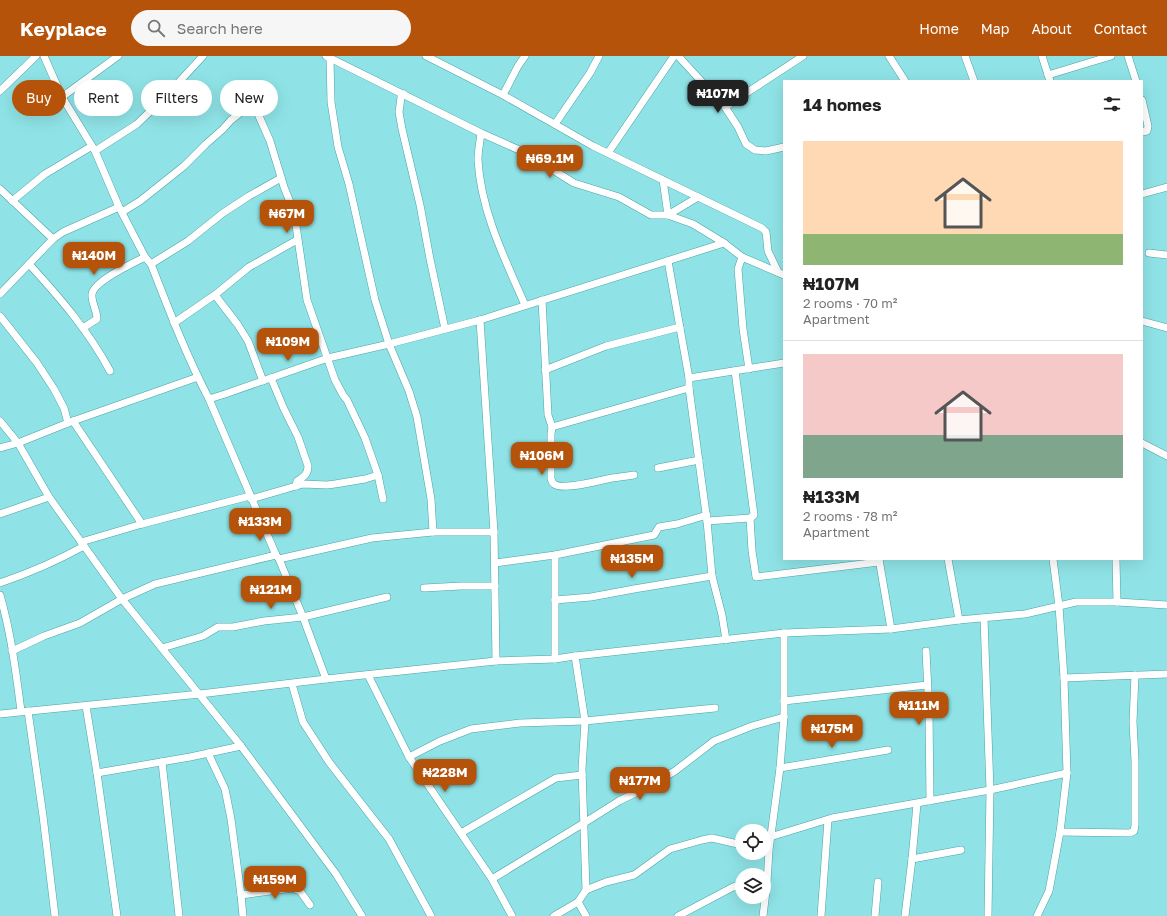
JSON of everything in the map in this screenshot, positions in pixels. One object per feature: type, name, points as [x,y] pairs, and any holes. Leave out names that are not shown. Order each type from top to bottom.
[{"type":"street","points":[[0,91],[36,56]]},
{"type":"street","points":[[44,56],[55,80]]},
{"type":"street","points":[[66,94],[118,56]]},
{"type":"street","points":[[12,200],[45,174],[137,124],[167,95],[203,56]]},
{"type":"street","points":[[426,56],[503,95],[608,153],[762,228],[766,232],[768,251],[781,273]]},
{"type":"street","points":[[503,95],[525,56]]},
{"type":"street","points":[[555,124],[590,73],[599,56]]},
{"type":"street","points":[[608,153],[674,56]]},
{"type":"street","points":[[678,56],[725,107],[738,127],[746,144],[755,150],[766,152],[783,147]]},
{"type":"street","points":[[725,107],[803,56]]},
{"type":"street","points":[[889,56],[904,80]]},
{"type":"street","points":[[965,56],[974,80]]},
{"type":"street","points":[[1042,56],[1049,78],[1111,56]]},
{"type":"street","points":[[1128,56],[1136,80]]},
{"type":"street","points":[[433,532],[431,499],[417,418],[409,391],[389,344],[375,300],[349,184],[338,147],[331,102],[328,57],[481,133],[526,153],[574,183],[619,197],[651,215],[668,215],[693,224],[724,243],[742,257],[781,273]]},
{"type":"street","points":[[404,94],[399,112],[420,205],[445,330]]},
{"type":"street","points":[[66,103],[94,148],[120,210],[144,257],[151,264],[174,323],[209,399],[250,498],[303,617],[326,679]]},
{"type":"street","points":[[1143,105],[1148,126],[1147,131],[1143,132]]},
{"type":"street","points":[[0,294],[53,239],[63,232],[140,201],[184,166],[231,120],[252,106],[255,107],[270,141],[281,178],[294,212],[307,300],[335,380],[347,400],[365,438],[378,475],[383,499]]},
{"type":"street","points":[[481,133],[478,159],[485,204],[497,243],[525,305]]},
{"type":"street","points":[[151,264],[188,241],[242,200],[281,178]]},
{"type":"street","points":[[663,180],[668,215]]},
{"type":"street","points":[[1143,194],[1167,187]]},
{"type":"street","points":[[2,193],[12,200],[53,239]]},
{"type":"street","points":[[668,215],[698,197]]},
{"type":"street","points":[[174,323],[215,295],[249,268],[297,240]]},
{"type":"street","points":[[209,399],[328,358],[445,330],[480,320],[724,243]]},
{"type":"street","points":[[1149,253],[1167,255]]},
{"type":"street","points":[[84,328],[97,319],[92,297],[92,292],[96,286],[106,278],[144,257]]},
{"type":"street","points":[[742,257],[738,269],[743,329],[749,369]]},
{"type":"street","points":[[668,261],[689,378],[689,388],[707,518],[712,576],[722,615],[726,640]]},
{"type":"street","points":[[30,264],[59,296],[84,328],[99,350],[110,371]]},
{"type":"street","points":[[215,295],[238,325],[248,341],[263,381]]},
{"type":"street","points":[[542,300],[548,415],[552,427],[551,479],[553,483],[561,486],[580,485],[634,475]]},
{"type":"street","points":[[0,316],[37,363],[54,389],[70,422],[142,524]]},
{"type":"street","points":[[480,320],[494,532],[496,661]]},
{"type":"street","points":[[1143,321],[1167,328]]},
{"type":"street","points":[[545,370],[606,346],[680,327]]},
{"type":"street","points":[[689,378],[783,364]]},
{"type":"street","points":[[495,563],[555,555],[654,535],[659,527],[707,518],[750,518],[753,516],[735,371]]},
{"type":"street","points":[[0,448],[18,443],[70,422],[198,377]]},
{"type":"street","points":[[272,378],[284,409],[298,438],[308,466],[308,471],[304,477],[297,481],[296,486]]},
{"type":"street","points":[[552,427],[689,388]]},
{"type":"street","points":[[0,421],[18,443],[49,497],[122,599],[241,746],[336,874],[362,916]]},
{"type":"street","points":[[1143,444],[1167,456]]},
{"type":"street","points":[[658,468],[699,460]]},
{"type":"street","points":[[0,583],[27,574],[62,558],[83,544],[142,524],[302,484],[327,485],[350,482],[378,475]]},
{"type":"street","points":[[0,514],[49,497]]},
{"type":"street","points":[[750,518],[752,551],[756,577],[879,560],[891,629]]},
{"type":"street","points":[[12,651],[44,636],[80,623],[122,599],[155,584],[372,538],[433,532],[494,532]]},
{"type":"street","points":[[555,555],[555,659]]},
{"type":"street","points":[[948,560],[959,620]]},
{"type":"street","points":[[1037,916],[1049,891],[1060,832],[1067,773],[1064,678],[1059,606],[1053,560]]},
{"type":"street","points":[[1116,560],[1117,602]]},
{"type":"street","points":[[555,600],[591,597],[712,576]]},
{"type":"street","points":[[424,588],[495,586]]},
{"type":"street","points":[[0,595],[6,617],[21,711]]},
{"type":"street","points":[[162,648],[203,636],[218,627],[233,627],[264,621],[303,617],[387,597]]},
{"type":"street","points":[[0,714],[200,694],[496,661],[555,659],[784,633],[891,629],[959,620],[1026,614],[1076,602],[1117,602],[1167,605]]},
{"type":"street","points":[[984,618],[990,790],[988,916]]},
{"type":"street","points":[[771,830],[780,768],[784,717],[784,633]]},
{"type":"street","points":[[926,651],[930,801]]},
{"type":"street","points":[[575,656],[584,721],[582,775],[586,890]]},
{"type":"street","points":[[1064,678],[1167,674]]},
{"type":"street","points":[[368,675],[410,757],[492,879],[512,916]]},
{"type":"street","points":[[1060,832],[1130,833],[1134,831],[1135,761],[1133,722],[1135,675]]},
{"type":"street","points":[[292,684],[303,722],[329,762],[389,839],[431,916]]},
{"type":"street","points":[[784,701],[927,685]]},
{"type":"street","points":[[86,706],[117,916]]},
{"type":"street","points":[[410,757],[440,741],[471,729],[520,723],[584,721],[715,708]]},
{"type":"street","points":[[28,710],[44,816],[55,916]]},
{"type":"street","points":[[492,879],[619,800],[653,784],[675,771],[714,741],[752,726],[784,717]]},
{"type":"street","points":[[97,773],[241,746]]},
{"type":"street","points":[[780,768],[888,750]]},
{"type":"street","points":[[208,753],[226,789],[243,916]]},
{"type":"street","points":[[162,762],[179,916]]},
{"type":"street","points":[[771,837],[832,818],[917,804],[1067,773]]},
{"type":"street","points":[[461,833],[556,778],[582,775]]},
{"type":"street","points":[[905,916],[917,804]]},
{"type":"street","points":[[821,916],[828,820]]},
{"type":"street","points":[[554,916],[578,902],[586,890],[606,882],[634,875],[670,850],[712,838],[735,843]]},
{"type":"street","points":[[912,859],[961,850]]},
{"type":"street","points":[[875,916],[878,882]]},
{"type":"street","points":[[678,916],[735,887]]},
{"type":"street","points":[[241,895],[292,888],[300,891],[310,905]]},
{"type":"street","points":[[578,902],[586,916]]},
{"type":"street","points":[[763,916],[764,904]]}]
